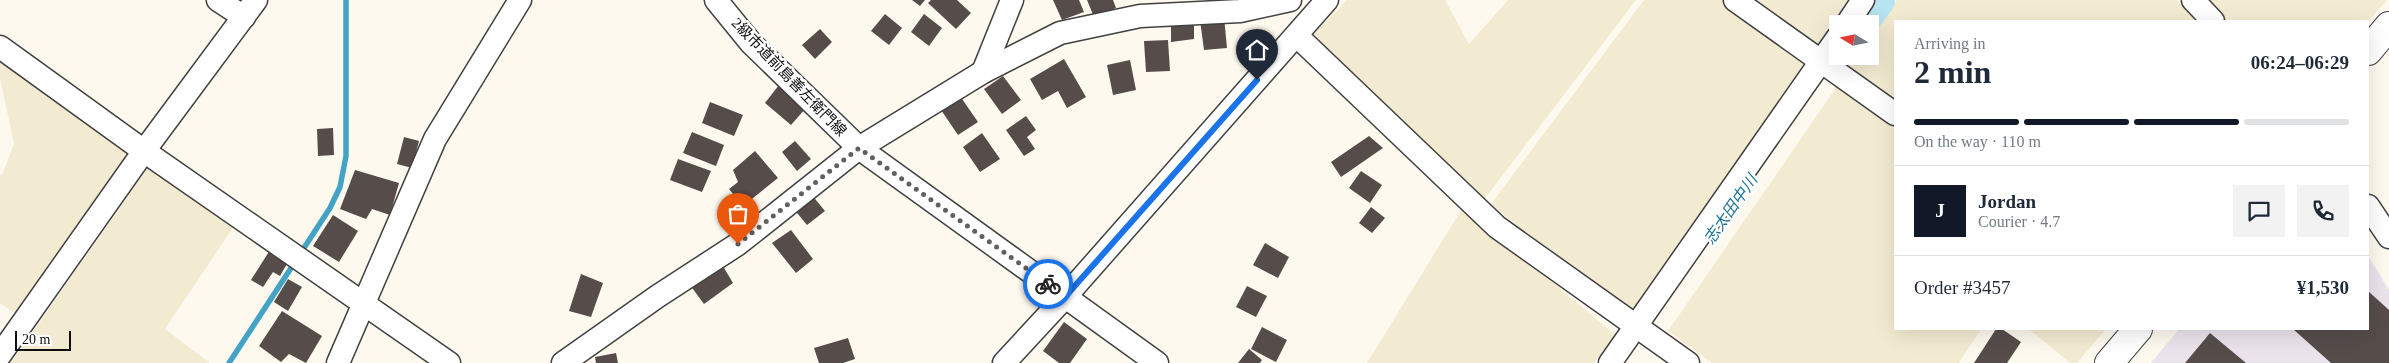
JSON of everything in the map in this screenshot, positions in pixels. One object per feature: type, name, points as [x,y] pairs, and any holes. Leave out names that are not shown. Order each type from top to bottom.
[{"type":"street","points":[[0,356],[144,151],[250,8],[218,0]]},
{"type":"street","points":[[338,363],[435,139],[520,0]]},
{"type":"street","name":"2級市道前島善左衛門線","points":[[716,0],[751,43],[859,148],[1157,363]]},
{"type":"street","points":[[983,72],[1012,0]]},
{"type":"street","points":[[563,363],[658,296],[738,244],[859,148],[983,72],[1060,33],[1098,23],[1140,16],[1240,11],[1290,0]]},
{"type":"street","points":[[1004,363],[1297,36],[1326,0]]},
{"type":"street","points":[[1736,0],[1894,113]]},
{"type":"street","points":[[1853,15],[1863,0]]},
{"type":"street","points":[[2193,0],[2212,20]]},
{"type":"street","points":[[2369,50],[2389,26]]},
{"type":"street","points":[[1297,36],[1497,227],[1688,363]]},
{"type":"street","points":[[0,47],[144,151],[449,363]]},
{"type":"street","points":[[1610,363],[1829,50]]},
{"type":"street","points":[[2369,207],[2389,237]]},
{"type":"street","points":[[2109,363],[2137,330]]},
{"type":"shaded area","points":[[1347,0],[1445,0],[1469,44],[1508,0],[1636,0],[1483,201],[1312,36]]},
{"type":"shaded area","points":[[1644,0],[1725,0],[1811,64],[1636,325],[1491,204]]},
{"type":"shaded area","points":[[1748,0],[1854,0],[1844,15],[1829,15],[1829,36],[1817,54]]},
{"type":"shaded area","points":[[1897,0],[2177,0],[2195,20],[1894,20],[1894,330],[1980,330],[1959,363],[1712,363],[1668,331],[1852,65],[1879,65],[1879,26]]},
{"type":"shaded area","points":[[2208,0],[2387,0],[2369,21],[2227,20]]},
{"type":"shaded area","points":[[0,58],[130,152],[16,314],[0,303],[0,175],[2,175],[14,144],[0,78]]},
{"type":"shaded area","points":[[150,165],[235,225],[165,329],[210,363],[11,363]]},
{"type":"shaded area","points":[[1463,207],[1615,335],[1594,363],[1367,363]]},
{"type":"shaded area","points":[[2369,258],[2389,290],[2389,363],[2151,363],[2178,330],[2369,330]]},
{"type":"shaded area","points":[[2030,330],[2105,330],[2077,363],[2070,363]]},
{"type":"building","points":[[912,0],[925,0],[920,6]]},
{"type":"building","points":[[931,0],[957,0],[971,13],[956,29],[928,3]]},
{"type":"building","points":[[1053,0],[1079,0],[1084,12],[1062,20]]},
{"type":"building","points":[[1087,0],[1113,0],[1116,8],[1094,17]]},
{"type":"building","points":[[885,14],[902,28],[889,45],[871,31]]},
{"type":"building","points":[[924,14],[942,28],[929,46],[911,32]]},
{"type":"building","points":[[1224,17],[1227,48],[1204,50],[1200,20]]},
{"type":"building","points":[[1194,21],[1194,39],[1171,42],[1171,22]]},
{"type":"building","points":[[820,29],[832,42],[815,59],[802,45]]},
{"type":"building","points":[[1168,40],[1170,71],[1146,72],[1144,41]]},
{"type":"building","points":[[1064,59],[1086,97],[1067,108],[1058,91],[1042,100],[1030,79]]},
{"type":"building","points":[[1130,60],[1136,90],[1113,95],[1107,65]]},
{"type":"building","points":[[1003,76],[1021,100],[1002,114],[984,89]]},
{"type":"building","points":[[779,85],[806,108],[791,125],[765,103]]},
{"type":"building","points":[[960,96],[978,122],[958,135],[941,110]]},
{"type":"building","points":[[710,102],[743,115],[734,136],[702,123]]},
{"type":"building","points":[[1026,116],[1036,130],[1027,137],[1035,149],[1024,156],[1006,130]]},
{"type":"building","points":[[333,128],[334,155],[318,156],[317,129]]},
{"type":"building","points":[[692,132],[724,145],[716,166],[683,153]]},
{"type":"building","points":[[982,133],[1000,159],[980,172],[963,147]]},
{"type":"building","points":[[1369,136],[1383,148],[1341,177],[1331,162]]},
{"type":"building","points":[[404,137],[419,141],[412,168],[397,164]]},
{"type":"building","points":[[795,141],[811,159],[797,171],[782,152]]},
{"type":"building","points":[[755,151],[778,178],[743,206],[729,189],[738,182],[733,170]]},
{"type":"building","points":[[678,159],[711,171],[702,192],[670,180]]},
{"type":"building","points":[[355,170],[399,183],[390,215],[372,209],[366,219],[340,209]]},
{"type":"building","points":[[1361,171],[1382,185],[1370,203],[1349,188]]},
{"type":"building","points":[[811,194],[825,211],[807,225],[793,208]]},
{"type":"building","points":[[1371,207],[1385,218],[1372,233],[1359,223]]},
{"type":"building","points":[[333,215],[358,231],[339,262],[313,246]]},
{"type":"building","points":[[791,230],[813,259],[796,273],[772,243]]},
{"type":"building","points":[[1265,243],[1289,257],[1278,278],[1253,265]]},
{"type":"building","points":[[270,250],[288,262],[280,276],[273,272],[263,287],[251,280]]},
{"type":"building","points":[[721,263],[733,283],[704,304],[690,285]]},
{"type":"building","points":[[581,274],[603,283],[591,317],[569,311]]},
{"type":"building","points":[[288,279],[302,287],[288,311],[274,302]]},
{"type":"building","points":[[1247,286],[1267,296],[1256,317],[1236,307]]},
{"type":"building","points":[[2369,292],[2389,310],[2389,363],[2331,363],[2294,330],[2369,330]]},
{"type":"building","points":[[282,311],[322,336],[306,363],[289,354],[281,362],[259,346]]},
{"type":"building","points":[[1064,322],[1087,339],[1070,363],[1059,363],[1043,351]]},
{"type":"building","points":[[1262,327],[1287,340],[1276,362],[1251,349]]},
{"type":"building","points":[[1995,330],[2003,330],[2021,342],[2007,363],[1974,363]]},
{"type":"building","points":[[2210,333],[2246,363],[2185,363]]},
{"type":"building","points":[[848,338],[855,359],[843,363],[819,363],[814,348]]},
{"type":"building","points":[[1249,349],[1262,360],[1260,363],[1238,363]]},
{"type":"building","points":[[616,353],[618,363],[596,363],[595,357]]},
{"type":"waterway","points":[[300,254],[330,208],[340,187],[346,156],[346,0]]},
{"type":"waterway","name":"志太田中川","points":[[1867,15],[1878,0]]},
{"type":"waterway","points":[[229,363],[295,262]]},
{"type":"way so far","points":[[738,244],[859,148],[1048,284]]},
{"type":"route","points":[[1048,284],[1065,297],[1257,80]]}]
